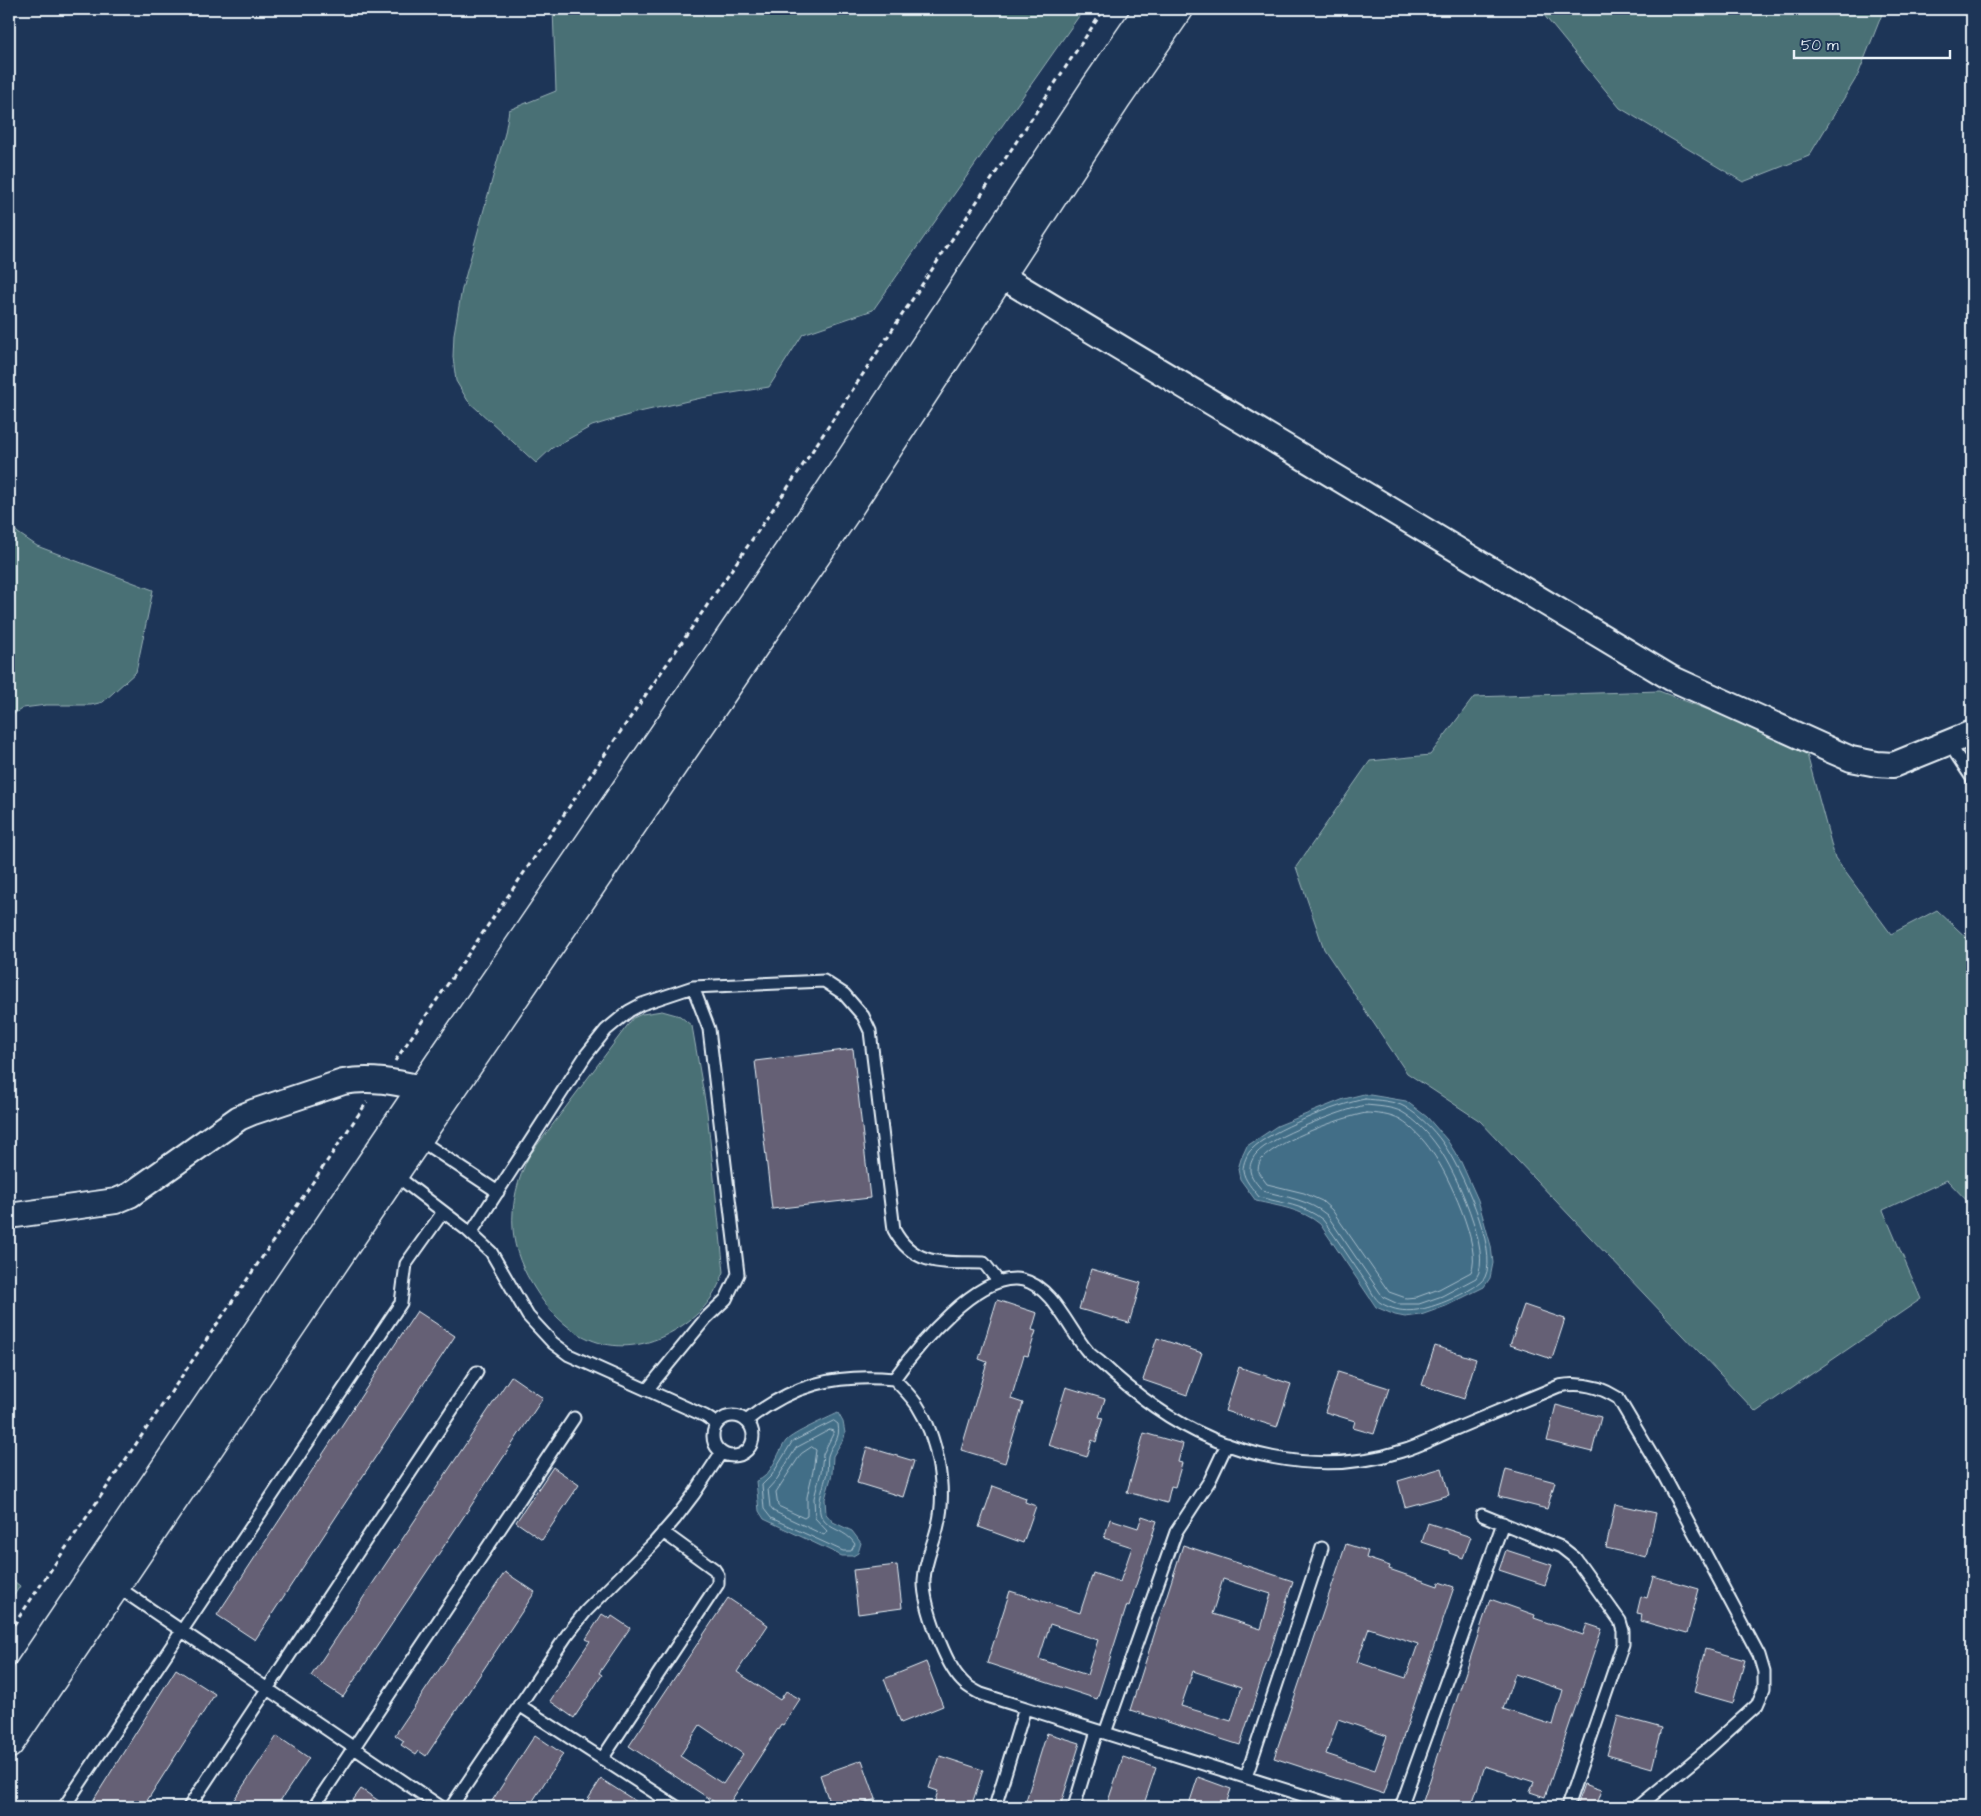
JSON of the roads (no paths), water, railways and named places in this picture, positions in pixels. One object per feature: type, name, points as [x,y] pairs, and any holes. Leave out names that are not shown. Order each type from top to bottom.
[{"type":"main road","points":[[9,1699],[422,1088],[827,495],[1096,86],[1149,9]]},
{"type":"main road","points":[[9,1744],[417,1139],[848,509],[1116,100],[1179,9]]},
{"type":"street","points":[[1001,276],[1671,678],[1851,759],[1877,764],[1893,765],[1972,733]]},
{"type":"street","points":[[9,1216],[116,1201],[130,1195],[239,1118],[343,1082],[383,1079],[422,1088]]},
{"type":"lane","points":[[1948,742],[1972,778]]},
{"type":"lane","points":[[471,1233],[586,1055],[606,1030],[629,1011],[642,1004],[692,987],[824,981],[844,994],[863,1016],[870,1031],[894,1230],[907,1249],[927,1260],[984,1263],[998,1281]]},
{"type":"lane","points":[[647,1390],[706,1318],[726,1300],[738,1274],[709,1029],[692,987]]},
{"type":"lane","points":[[417,1139],[498,1192]]},
{"type":"lane","points":[[394,1174],[471,1233],[491,1252],[528,1316],[553,1342],[569,1355],[705,1416],[717,1424]]},
{"type":"lane","points":[[64,1807],[401,1303],[406,1264],[443,1212]]},
{"type":"lane","points":[[894,1379],[924,1340],[941,1322],[978,1293],[998,1281],[1016,1279],[1032,1283],[1046,1293],[1088,1352],[1128,1387],[1155,1407],[1183,1424],[1227,1444],[1266,1456],[1294,1461],[1350,1462],[1385,1456],[1425,1443],[1559,1386],[1581,1384],[1606,1390],[1618,1398],[1668,1484],[1759,1655],[1764,1672],[1764,1689],[1757,1705],[1708,1749],[1638,1807]]},
{"type":"lane","points":[[189,1807],[476,1372]]},
{"type":"lane","points":[[746,1421],[780,1397],[816,1383],[852,1378],[894,1379],[917,1404],[925,1420],[940,1474],[942,1496],[938,1524],[929,1552],[924,1581],[927,1607],[931,1620],[954,1671],[962,1681],[981,1694],[1340,1807]]},
{"type":"lane","points":[[731,1416],[739,1417],[746,1421],[751,1428],[753,1436],[752,1444],[747,1451],[734,1457],[721,1453],[713,1439],[717,1424],[731,1416]]},
{"type":"lane","points":[[314,1807],[574,1418]]},
{"type":"lane","points":[[1074,1807],[1176,1532],[1210,1480],[1227,1444]]},
{"type":"lane","points":[[451,1807],[567,1635],[586,1611],[663,1532],[694,1494],[721,1453]]},
{"type":"lane","points":[[1482,1514],[1561,1547],[1576,1558],[1620,1622],[1623,1631],[1623,1644],[1567,1807]]},
{"type":"lane","points":[[1401,1807],[1503,1523]]},
{"type":"lane","points":[[602,1759],[718,1584],[718,1575],[714,1569],[663,1532]]},
{"type":"lane","points":[[1246,1777],[1322,1548]]},
{"type":"lane","points":[[116,1586],[441,1807]]},
{"type":"lane","points":[[519,1705],[677,1807]]},
{"type":"lane","points":[[995,1807],[1025,1708]]},
{"type":"water","points":[[1364,1094],[1406,1101],[1427,1117],[1447,1140],[1461,1162],[1478,1200],[1491,1246],[1493,1263],[1490,1278],[1484,1287],[1446,1306],[1421,1315],[1405,1317],[1376,1307],[1320,1224],[1298,1211],[1256,1201],[1240,1179],[1238,1169],[1247,1146],[1277,1126],[1344,1099]]},
{"type":"water","points":[[838,1413],[843,1422],[845,1433],[833,1456],[832,1474],[825,1499],[826,1514],[833,1522],[852,1531],[861,1543],[858,1553],[853,1556],[842,1556],[764,1519],[759,1511],[756,1481],[762,1479],[770,1470],[786,1441],[802,1430]]}]
